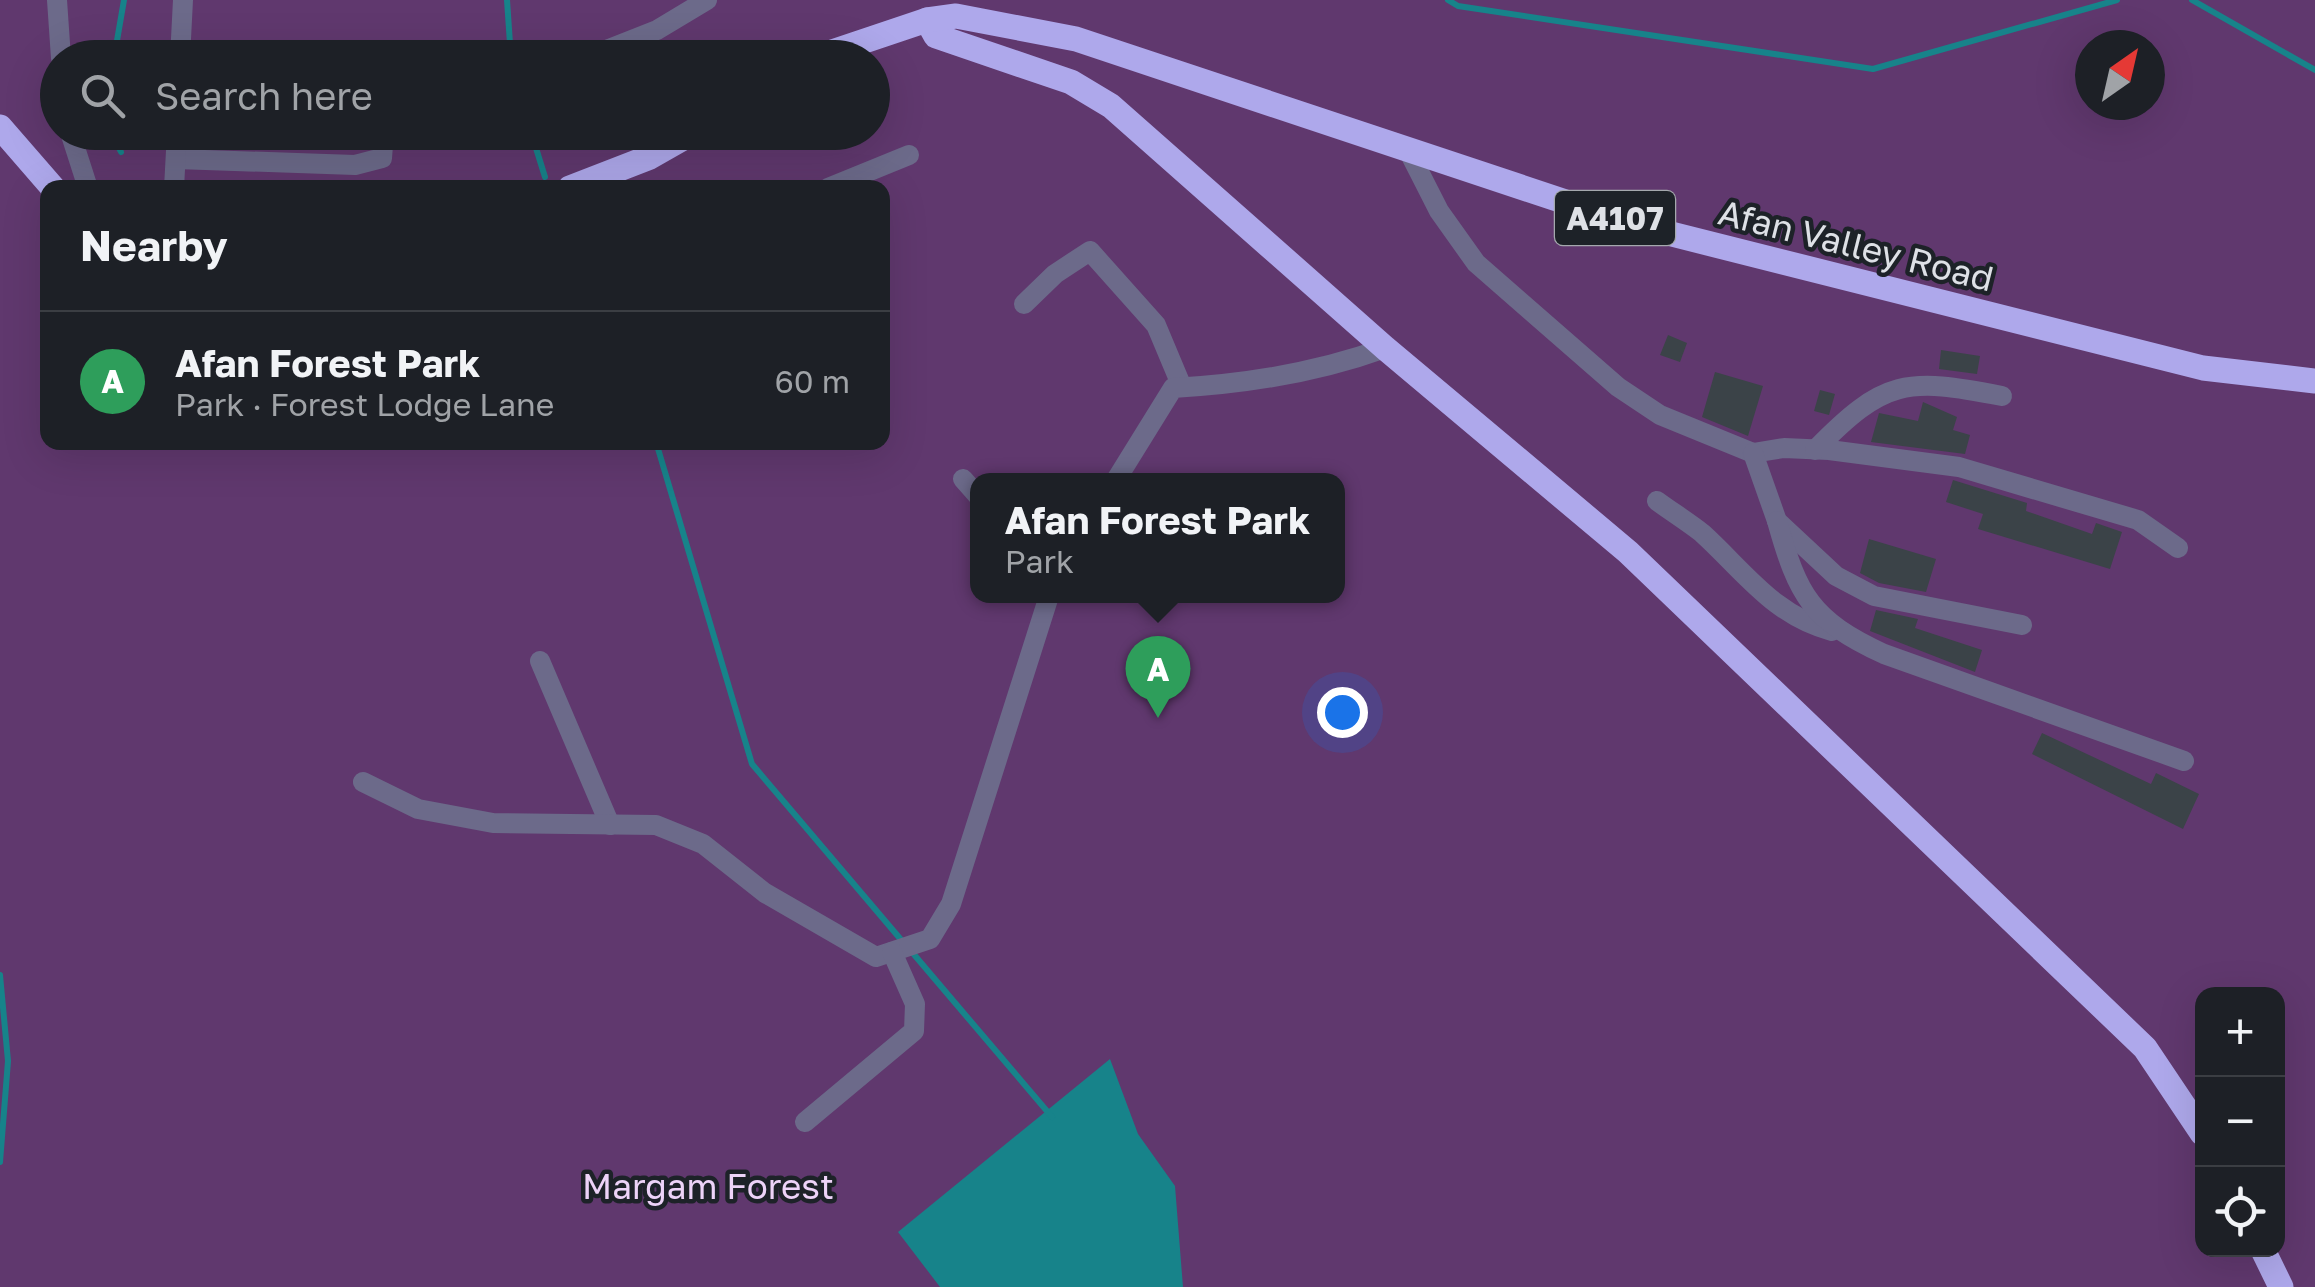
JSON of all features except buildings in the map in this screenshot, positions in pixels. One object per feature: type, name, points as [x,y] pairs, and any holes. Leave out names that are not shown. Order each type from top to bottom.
[{"type":"main road","name":"Afan Valley Road","points":[[928,20],[956,16],[1076,39],[1632,224],[2204,368],[2315,381]]},
{"type":"main road","name":"A4107","points":[[868,40],[928,20]]},
{"type":"main road","points":[[928,20],[936,36],[1071,82],[1112,106],[1385,348],[1628,552],[2145,1048],[2195,1123]]},
{"type":"main road","points":[[0,127],[46,180]]},
{"type":"main road","points":[[591,180],[662,150]]},
{"type":"main road","points":[[2266,1257],[2281,1287]]},
{"type":"street","points":[[57,0],[60,40]]},
{"type":"street","points":[[181,40],[182,0]]},
{"type":"street","points":[[632,40],[658,30],[707,0]]},
{"type":"street","points":[[76,150],[85,180]]},
{"type":"street","points":[[175,180],[176,150]]},
{"type":"street","points":[[176,159],[355,165],[382,158],[383,150]]},
{"type":"street","points":[[1408,150],[1448,224],[1476,263],[1618,388],[1660,415],[1752,453],[1815,450],[1959,467],[2138,520],[2178,548]]},
{"type":"street","points":[[848,180],[909,155]]},
{"type":"street","points":[[1024,304],[1055,274],[1090,251],[1156,326],[1182,388]]},
{"type":"street","points":[[1120,473],[1173,388],[1230,385],[1335,366],[1385,348]]},
{"type":"street","points":[[1815,450],[1870,398],[1940,384],[2002,396]]},
{"type":"street","points":[[1752,453],[1791,572],[1807,604],[1838,633]]},
{"type":"street","points":[[963,479],[970,487]]},
{"type":"street","points":[[1658,501],[1700,532],[1769,600],[1806,624],[2184,761]]},
{"type":"street","points":[[1777,521],[1836,576],[1874,596],[2022,625]]},
{"type":"street","points":[[362,782],[418,809],[493,823],[656,825],[703,844],[766,893],[876,957],[930,939],[950,904],[1046,603]]},
{"type":"street","points":[[540,661],[610,825]]},
{"type":"street","points":[[805,1122],[914,1031],[918,1018],[903,948]]},
{"type":"green space","name":"Margam Forest","points":[[0,0],[2315,0],[2315,1287],[0,1287]]},
{"type":"water","points":[[1110,1059],[1138,1134],[1175,1186],[1183,1287],[940,1287],[898,1232]]},
{"type":"waterway","points":[[117,40],[124,0]]},
{"type":"waterway","points":[[507,0],[510,40]]},
{"type":"waterway","points":[[1448,0],[1458,6],[1873,69],[2117,0]]},
{"type":"waterway","points":[[2192,0],[2315,70]]},
{"type":"waterway","points":[[537,150],[545,177]]},
{"type":"waterway","points":[[658,450],[752,764],[903,942]]},
{"type":"waterway","points":[[911,951],[1052,1117]]},
{"type":"waterway","points":[[0,975],[8,1061],[0,1162]]},
{"type":"place","name":"Afan Forest Park","points":[[1158,718]]}]
